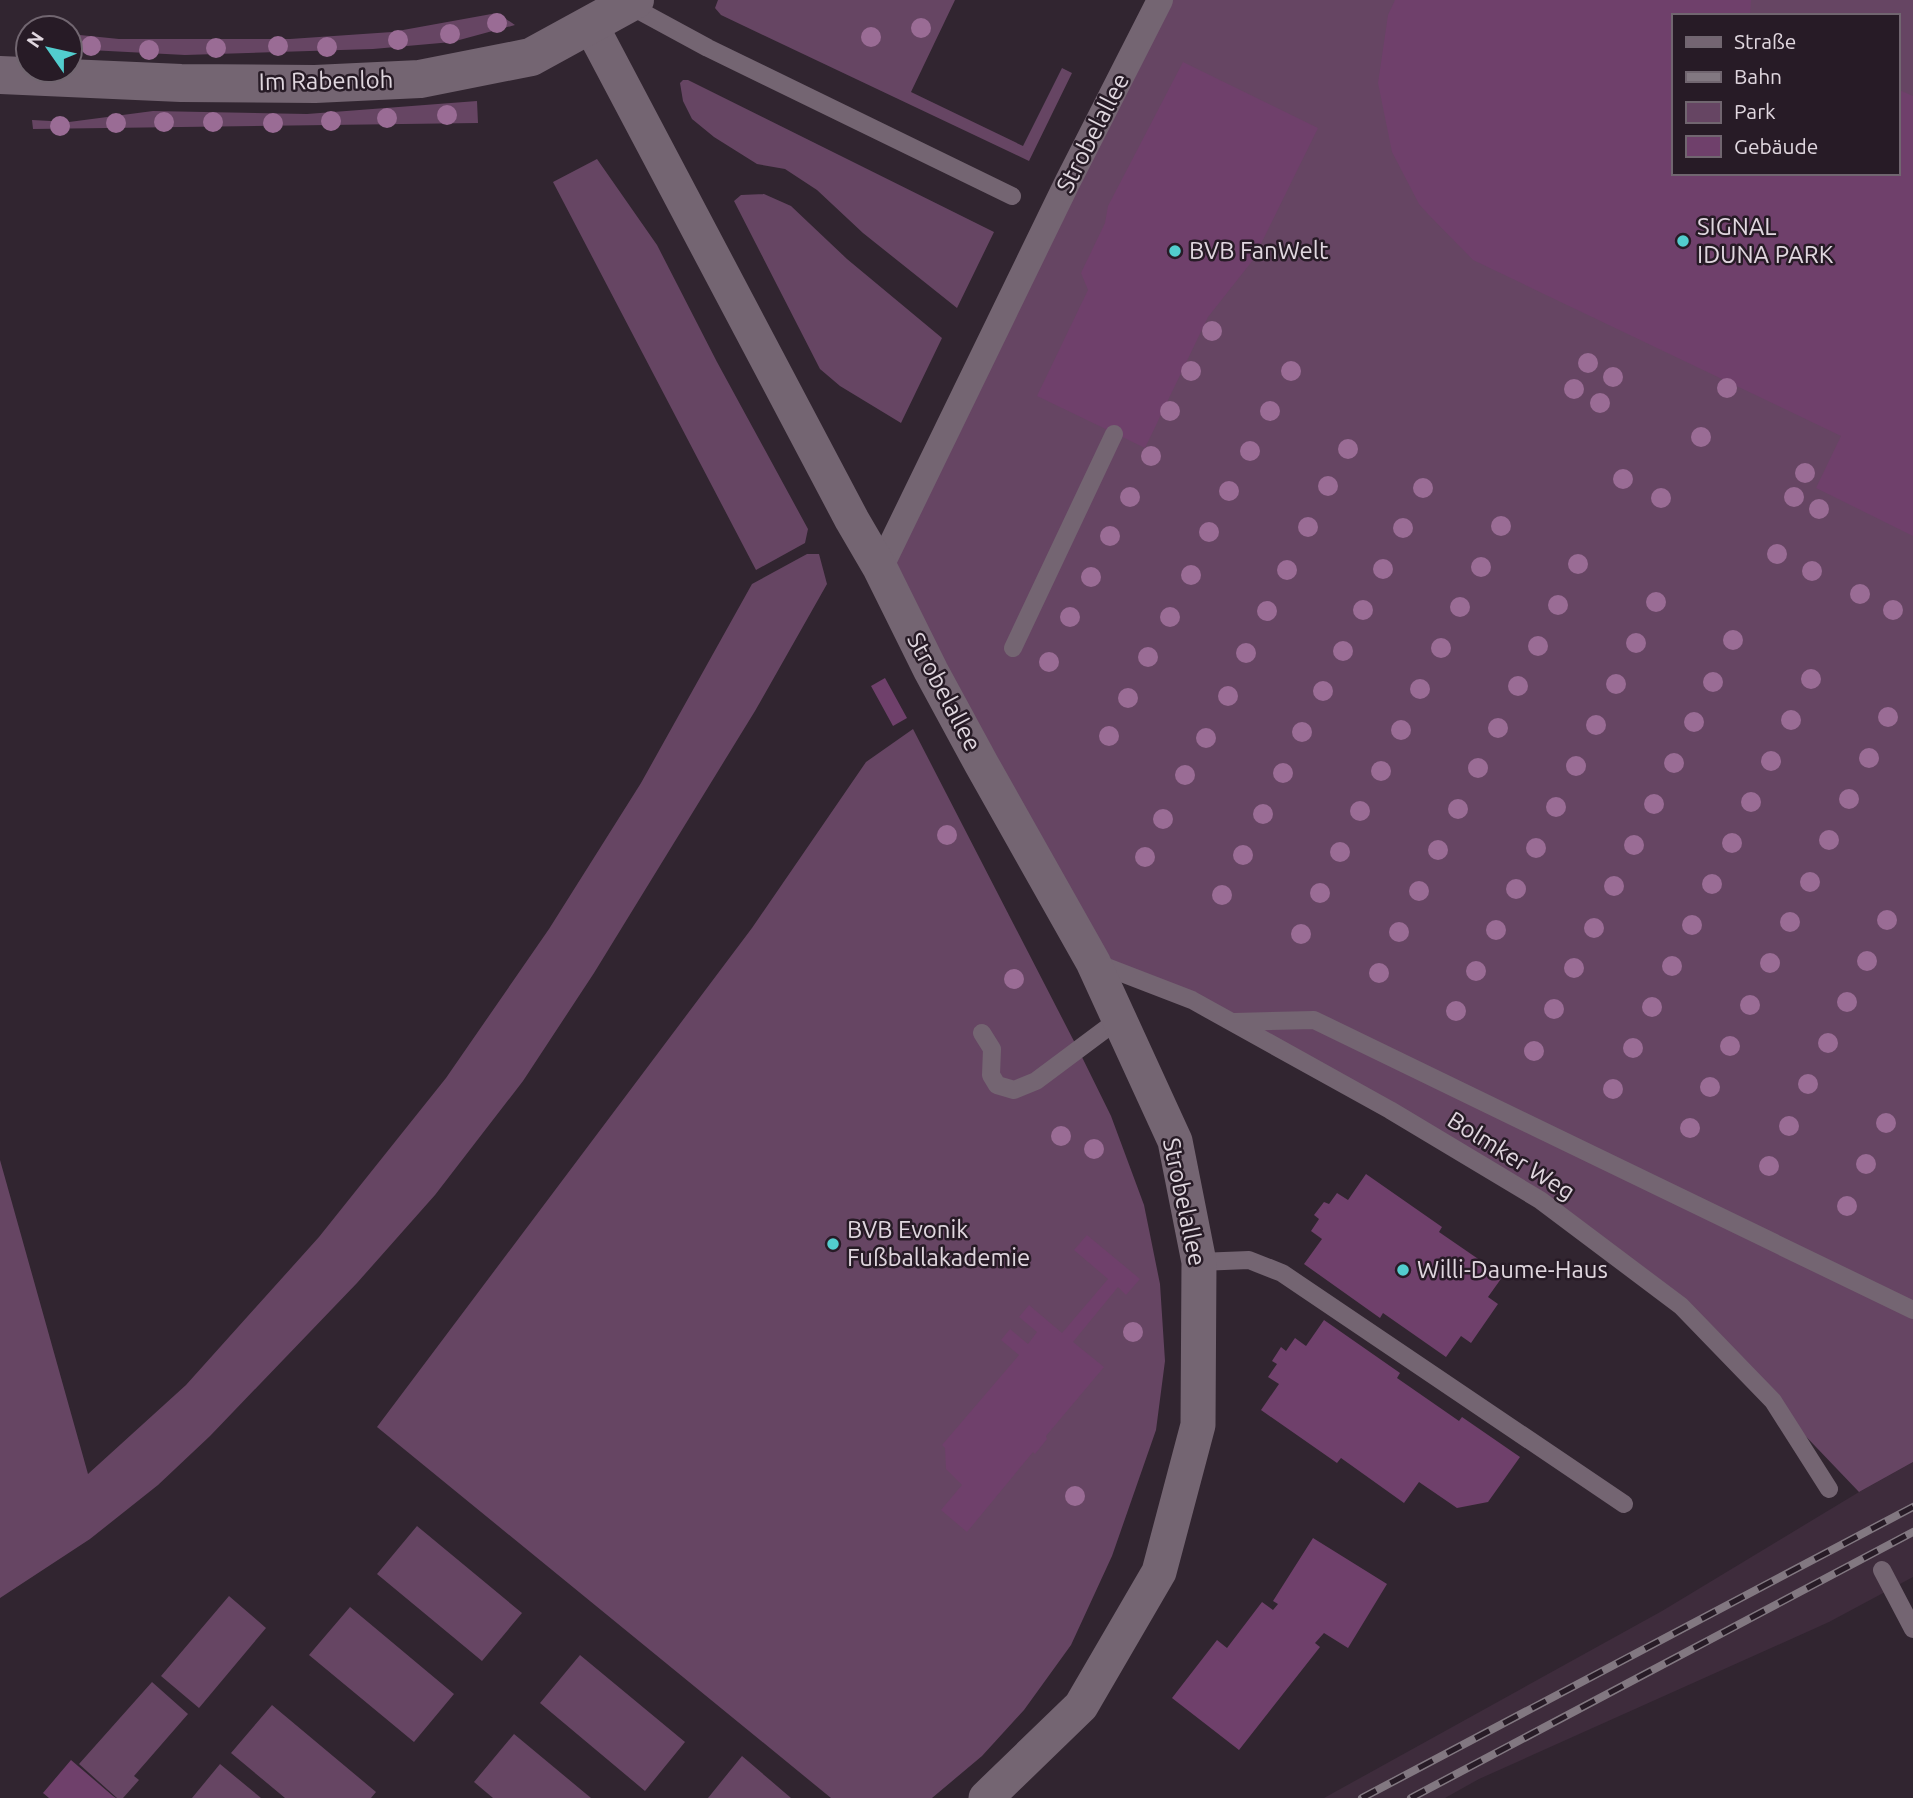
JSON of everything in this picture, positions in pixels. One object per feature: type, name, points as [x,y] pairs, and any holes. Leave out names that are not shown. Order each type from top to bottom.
[{"type":"street","name":"Strobelallee","points":[[880,568],[1033,251],[1160,0]]},
{"type":"street","name":"Im Rabenloh","points":[[0,75],[261,84],[421,79],[531,57],[631,2]]},
{"type":"street","name":"Strobelallee","points":[[590,24],[832,484],[880,568],[931,671],[1093,962],[1175,1141],[1199,1262],[1198,1425],[1159,1572],[1081,1706],[986,1798]]},
{"type":"lane","points":[[631,2],[709,48],[1012,196]]},
{"type":"lane","points":[[1013,648],[1114,434]]},
{"type":"lane","name":"Bolmker Weg","points":[[1093,962],[1192,1000],[1390,1110],[1540,1200],[1681,1306],[1773,1401],[1829,1489]]},
{"type":"lane","points":[[982,1033],[992,1049],[991,1075],[997,1085],[1014,1090],[1036,1081],[1119,1019]]},
{"type":"lane","points":[[1231,1022],[1314,1020],[1913,1310]]},
{"type":"lane","points":[[1199,1262],[1249,1260],[1282,1273],[1625,1504]]},
{"type":"lane","points":[[1882,1570],[1913,1629]]},
{"type":"shaded area","points":[[1913,1462],[1913,1577],[1829,1622],[1479,1779],[1445,1798],[1324,1798],[1662,1611]]},
{"type":"green space","points":[[718,0],[955,0],[911,92],[1023,146],[1062,68],[1072,73],[1029,161],[721,15],[715,8]]},
{"type":"green space","points":[[1159,0],[1913,0],[1913,1462],[1859,1492],[1681,1306],[1508,1180],[1192,1000],[1093,962],[888,551]]},
{"type":"green space","points":[[497,13],[515,25],[452,42],[373,49],[185,55],[84,50],[84,35],[119,39],[290,39],[392,32]]},
{"type":"green space","points":[[688,80],[994,232],[957,308],[863,233],[817,190],[785,169],[757,164],[714,137],[692,119],[683,101],[680,83]]},
{"type":"green space","points":[[477,101],[478,123],[33,129],[32,120],[69,122],[153,111],[307,114]]},
{"type":"green space","points":[[597,159],[657,245],[808,529],[805,543],[756,570],[553,182]]},
{"type":"green space","points":[[764,194],[791,206],[847,259],[942,338],[901,423],[840,386],[820,369],[734,201],[741,195]]},
{"type":"green space","points":[[807,554],[819,554],[827,584],[755,711],[594,973],[523,1081],[435,1195],[357,1283],[210,1436],[158,1485],[90,1539],[0,1598],[0,1160],[88,1474],[186,1385],[319,1237],[446,1078],[549,929],[641,783],[752,584]]},
{"type":"green space","name":"BVB Evonik Fußballakademie","points":[[913,729],[1111,1116],[1144,1205],[1160,1284],[1165,1361],[1156,1430],[1112,1556],[1071,1645],[1024,1710],[982,1756],[932,1798],[831,1798],[377,1427],[752,928],[866,762]]},
{"type":"green space","points":[[417,1526],[522,1613],[482,1661],[377,1574]]},
{"type":"green space","points":[[229,1596],[266,1628],[199,1708],[161,1676]]},
{"type":"green space","points":[[350,1607],[454,1694],[414,1742],[309,1655]]},
{"type":"green space","points":[[580,1655],[685,1742],[645,1791],[540,1703]]},
{"type":"green space","points":[[152,1682],[188,1714],[134,1776],[139,1780],[123,1798],[117,1798],[79,1764]]},
{"type":"green space","points":[[272,1705],[376,1792],[371,1798],[285,1798],[231,1753]]},
{"type":"green space","points":[[514,1734],[591,1798],[493,1798],[474,1782]]},
{"type":"green space","points":[[742,1756],[791,1798],[708,1798]]},
{"type":"green space","points":[[220,1764],[261,1798],[192,1798]]},
{"type":"building","name":"SIGNAL IDUNA PARK","points":[[1395,0],[1751,0],[1750,14],[1672,14],[1672,175],[1899,175],[1899,90],[1913,96],[1913,536],[1816,488],[1841,436],[1473,260],[1419,204],[1392,152],[1378,83],[1388,15]]},
{"type":"building","name":"BVB FanWelt","points":[[1183,62],[1318,128],[1253,260],[1208,317],[1145,448],[1037,396],[1088,290],[1081,273],[1105,223],[1108,206]]},
{"type":"building","points":[[885,678],[907,718],[893,726],[871,686]]},
{"type":"building","name":"Willi-Daume-Haus","points":[[1366,1174],[1442,1227],[1439,1232],[1503,1276],[1488,1297],[1498,1304],[1471,1343],[1461,1336],[1446,1357],[1383,1313],[1380,1318],[1304,1264],[1322,1239],[1311,1231],[1319,1219],[1314,1215],[1324,1202],[1329,1204],[1337,1193],[1348,1200]]},
{"type":"building","points":[[1087,1235],[1140,1279],[1126,1295],[1118,1287],[1073,1342],[1104,1367],[1046,1436],[1047,1439],[1035,1454],[1033,1452],[967,1532],[941,1510],[962,1485],[946,1469],[945,1448],[942,1445],[1019,1355],[1001,1340],[1010,1329],[1028,1344],[1037,1332],[1019,1317],[1029,1305],[1062,1333],[1108,1279],[1074,1250]]},
{"type":"building","points":[[1324,1320],[1400,1373],[1397,1378],[1459,1421],[1462,1417],[1520,1457],[1488,1502],[1457,1508],[1419,1482],[1404,1503],[1341,1458],[1337,1463],[1261,1410],[1279,1384],[1268,1377],[1277,1364],[1272,1361],[1281,1347],[1286,1351],[1295,1338],[1306,1346]]},
{"type":"building","points":[[1313,1538],[1387,1584],[1348,1648],[1324,1633],[1315,1643],[1320,1647],[1239,1750],[1172,1698],[1217,1640],[1227,1648],[1262,1602],[1273,1610],[1278,1604],[1273,1601]]},
{"type":"building","points":[[71,1760],[116,1798],[49,1798],[43,1793]]},
{"type":"railway","points":[[1362,1798],[1913,1507]]},
{"type":"railway","points":[[1411,1798],[1913,1532]]},
{"type":"place","name":"SIGNAL IDUNA PARK","points":[[1683,241]]},
{"type":"place","name":"BVB FanWelt","points":[[1175,251]]},
{"type":"place","name":"BVB Evonik Fußballakademie","points":[[833,1244]]},
{"type":"place","name":"Willi-Daume-Haus","points":[[1403,1270]]}]
